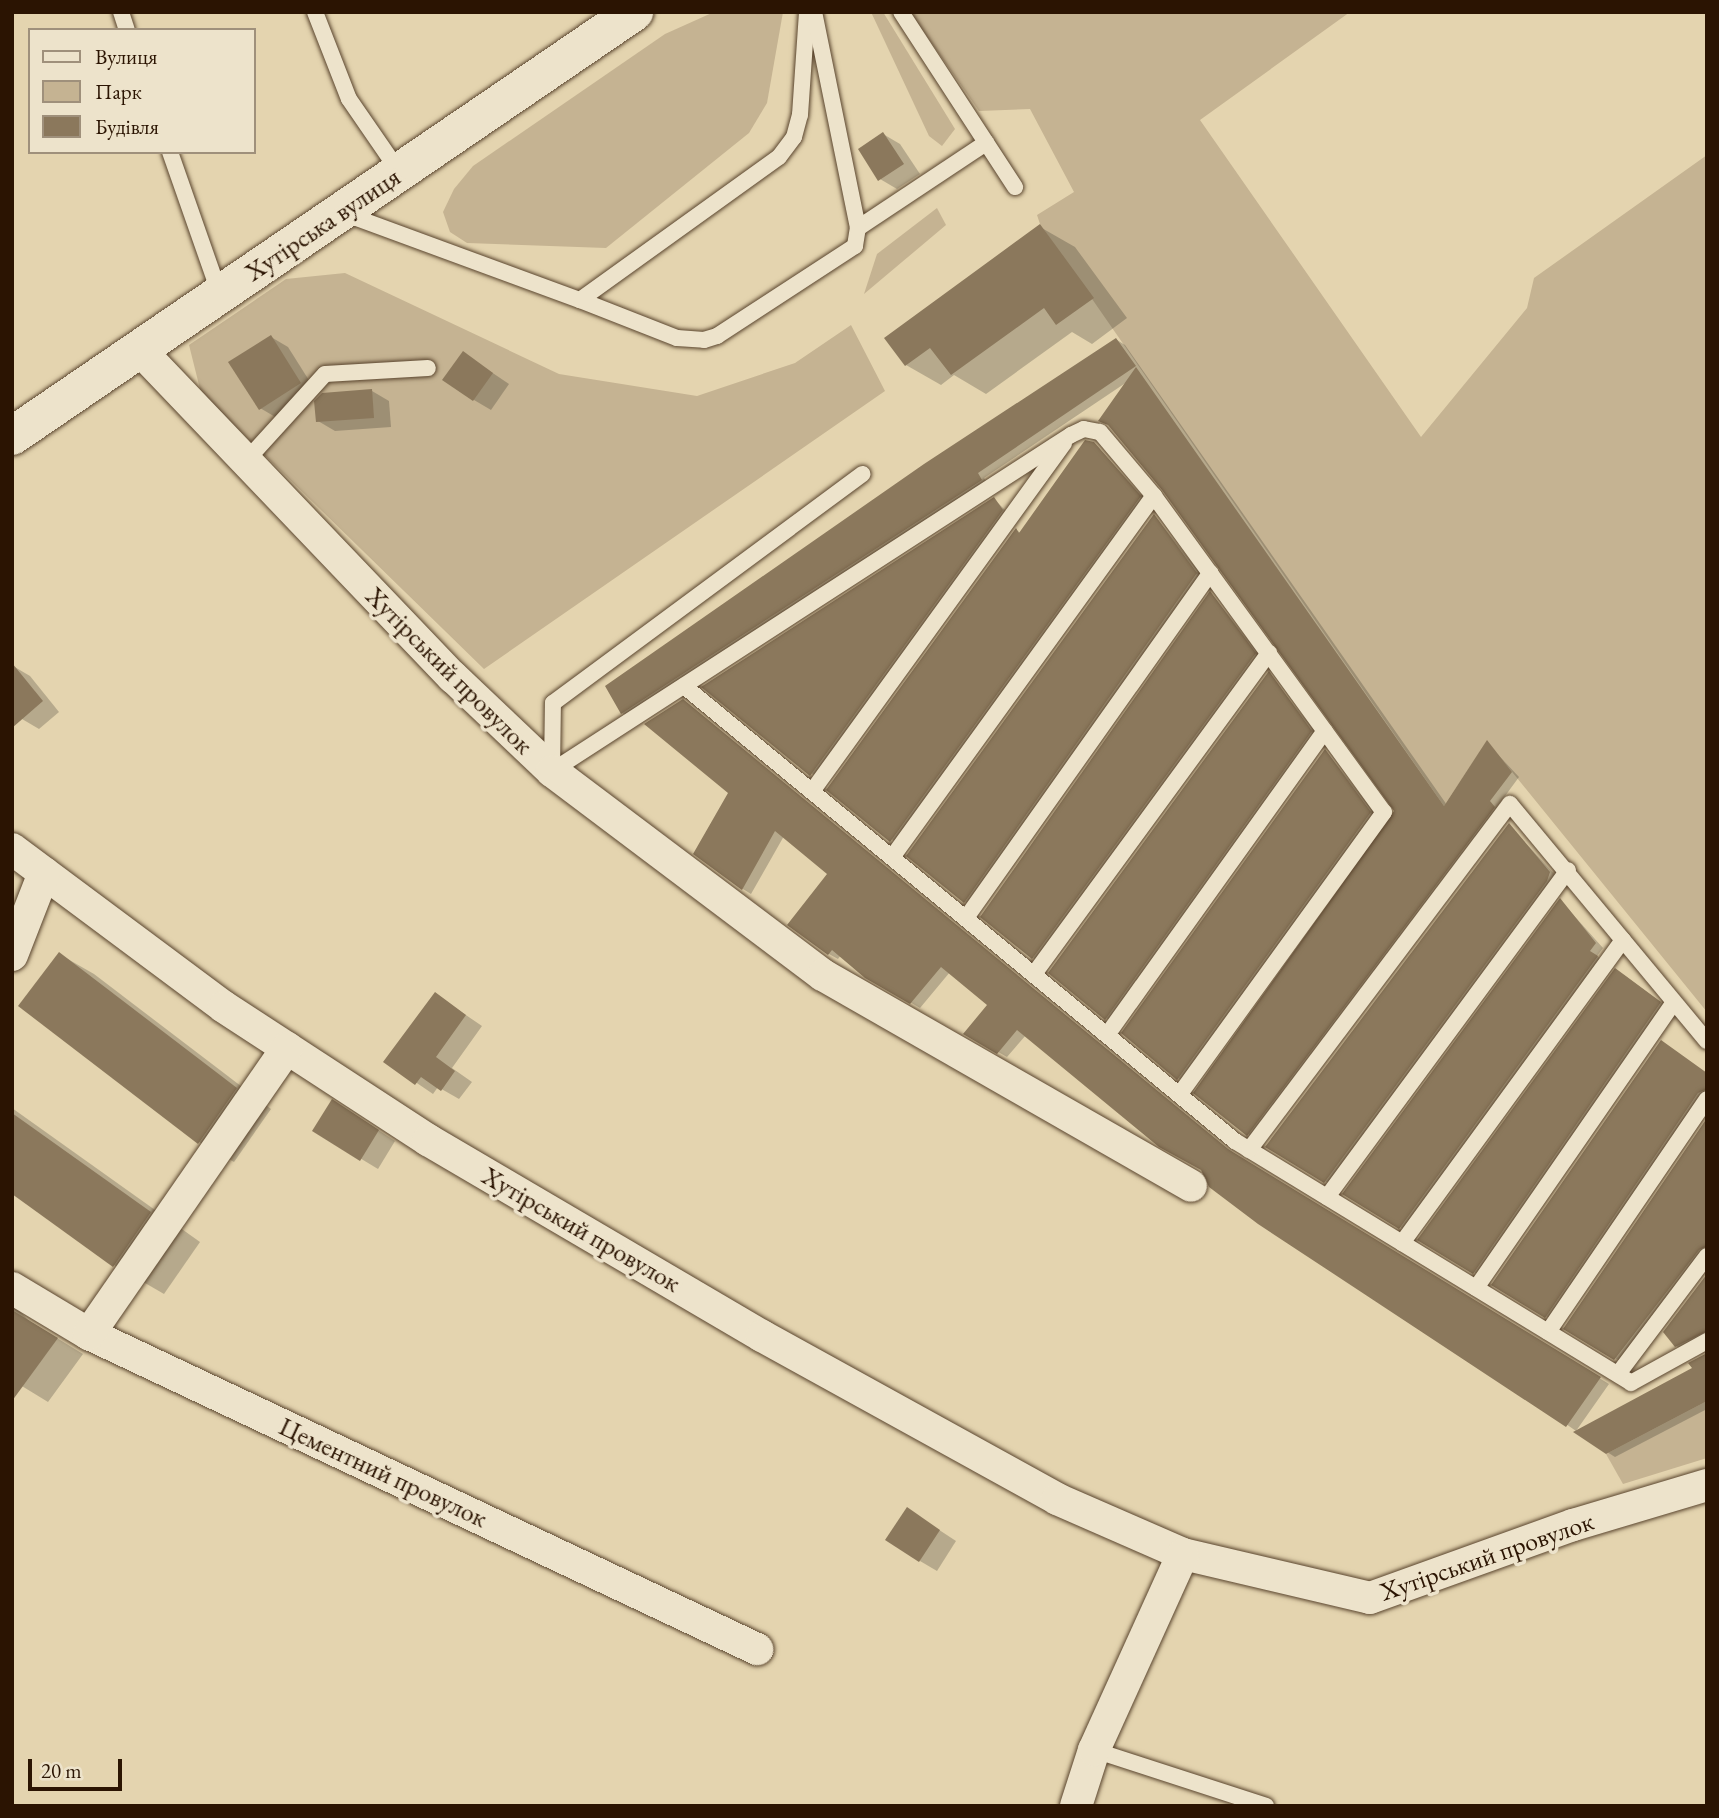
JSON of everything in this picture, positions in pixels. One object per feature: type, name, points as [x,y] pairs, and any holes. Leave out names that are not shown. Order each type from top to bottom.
[{"type":"main road","name":"Хутірська вулиця","points":[[12,436],[634,12]]},
{"type":"street","name":"Хутірський провулок","points":[[140,350],[244,463],[453,677],[552,771],[823,975],[1191,1186]]},
{"type":"street","name":"Хутірський провулок","points":[[12,849],[224,1007],[428,1140],[762,1336],[1057,1499],[1183,1554],[1370,1598],[1573,1525],[1707,1485]]},
{"type":"street","points":[[12,955],[44,873]]},
{"type":"street","points":[[89,1334],[287,1048]]},
{"type":"street","name":"Цементний провулок","points":[[12,1288],[89,1334],[757,1649]]},
{"type":"street","points":[[1076,1806],[1094,1750],[1183,1554]]},
{"type":"lane","points":[[315,12],[349,99],[400,173]]},
{"type":"lane","points":[[580,300],[779,157],[794,137],[800,116],[807,12]]},
{"type":"lane","points":[[341,212],[677,338],[704,340],[839,261],[855,246],[858,229],[814,12]]},
{"type":"lane","points":[[901,12],[1015,187]]},
{"type":"lane","points":[[858,229],[986,143]]},
{"type":"lane","points":[[171,154],[220,295]]},
{"type":"lane","points":[[244,463],[325,374],[428,368]]},
{"type":"lane","points":[[552,771],[1070,435],[1084,429],[1100,432],[1154,496],[1384,812],[1180,1095]]},
{"type":"lane","points":[[813,790],[1070,435]]},
{"type":"lane","points":[[552,771],[553,703],[863,474]]},
{"type":"lane","points":[[892,856],[1154,496]]},
{"type":"lane","points":[[966,918],[1210,573]]},
{"type":"lane","points":[[1034,974],[1269,653]]},
{"type":"lane","points":[[684,686],[1249,1150],[1631,1383],[1707,1341]]},
{"type":"lane","points":[[1107,1035],[1325,731]]},
{"type":"lane","points":[[1249,1150],[1510,804],[1568,870],[1673,1004],[1707,1041]]},
{"type":"lane","points":[[1326,1197],[1568,870]]},
{"type":"lane","points":[[1402,1243],[1623,940]]},
{"type":"lane","points":[[1476,1288],[1673,1004]]},
{"type":"lane","points":[[1548,1332],[1707,1099]]},
{"type":"lane","points":[[1618,1374],[1707,1256]]},
{"type":"lane","points":[[1094,1750],[1266,1806]]},
{"type":"green space","points":[[714,12],[783,12],[767,103],[749,133],[606,248],[467,243],[450,232],[443,212],[454,189],[473,166],[665,34]]},
{"type":"green space","points":[[871,12],[883,12],[955,129],[942,146],[929,136]]},
{"type":"green space","points":[[910,12],[1350,12],[1200,120],[1421,437],[1527,308],[1534,278],[1707,155],[1707,1012],[1487,741],[1444,806],[1040,224],[1037,215],[1074,192],[1030,109],[979,111]]},
{"type":"green space","points":[[937,208],[946,225],[864,294],[877,254]]},
{"type":"green space","points":[[345,273],[559,374],[697,396],[795,363],[851,325],[885,391],[484,669],[201,393],[189,345],[286,279]]},
{"type":"green space","points":[[1707,1401],[1707,1458],[1623,1484],[1606,1454]]},
{"type":"building","points":[[883,132],[904,164],[878,181],[858,149]]},
{"type":"building","points":[[1040,224],[1094,298],[1056,325],[1044,308],[951,375],[930,348],[905,366],[884,338]]},
{"type":"building","points":[[271,335],[301,383],[259,410],[228,362]]},
{"type":"building","points":[[1116,338],[1136,366],[978,473],[982,480],[621,714],[605,686],[924,464]]},
{"type":"building","points":[[463,351],[493,373],[473,401],[442,380]]},
{"type":"building","points":[[1136,367],[1444,806],[1487,740],[1512,772],[1490,801],[1495,807],[1247,1136],[1193,1093],[1394,811],[1162,490],[1108,425],[1098,421]]},
{"type":"building","points":[[372,389],[374,418],[316,422],[314,401],[322,393]]},
{"type":"building","points":[[1085,440],[1094,442],[1141,496],[890,842],[826,790],[1016,528],[1019,533]]},
{"type":"building","points":[[994,497],[1003,510],[810,776],[701,687]]},
{"type":"building","points":[[1154,514],[1197,573],[964,903],[906,856]]},
{"type":"building","points":[[1210,591],[1256,653],[1032,959],[980,917]]},
{"type":"building","points":[[12,663],[43,701],[12,728]]},
{"type":"building","points":[[1269,671],[1312,731],[1105,1020],[1048,973]]},
{"type":"building","points":[[683,699],[1228,1149],[1601,1377],[1566,1427],[1258,1224],[1209,1187],[1201,1170],[1159,1147],[1017,1030],[997,1054],[963,1034],[987,1005],[941,967],[910,1004],[865,978],[832,950],[828,955],[787,925],[827,874],[775,831],[742,890],[693,854],[728,793],[644,724]]},
{"type":"building","points":[[1325,749],[1371,812],[1177,1080],[1121,1033]]},
{"type":"building","points":[[1509,823],[1550,872],[1547,881],[1324,1183],[1265,1147]]},
{"type":"building","points":[[1560,898],[1596,943],[1590,951],[1598,956],[1399,1229],[1342,1194]]},
{"type":"building","points":[[59,952],[237,1088],[198,1144],[18,1006]]},
{"type":"building","points":[[1615,968],[1661,1002],[1473,1274],[1417,1240]]},
{"type":"building","points":[[435,992],[466,1015],[436,1057],[455,1071],[441,1091],[421,1077],[415,1085],[383,1062]]},
{"type":"building","points":[[1661,1040],[1707,1073],[1707,1089],[1698,1093],[1545,1318],[1491,1285]]},
{"type":"building","points":[[332,1099],[379,1130],[360,1161],[312,1131]]},
{"type":"building","points":[[12,1113],[151,1212],[113,1267],[12,1194]]},
{"type":"building","points":[[1707,1118],[1707,1246],[1699,1250],[1614,1360],[1563,1329]]},
{"type":"building","points":[[1707,1274],[1707,1331],[1675,1347],[1663,1332]]},
{"type":"building","points":[[12,1310],[58,1338],[12,1401]]},
{"type":"building","points":[[1707,1353],[1707,1401],[1606,1454],[1573,1432],[1692,1368],[1688,1363]]},
{"type":"building","points":[[907,1507],[940,1530],[919,1562],[885,1540]]}]
